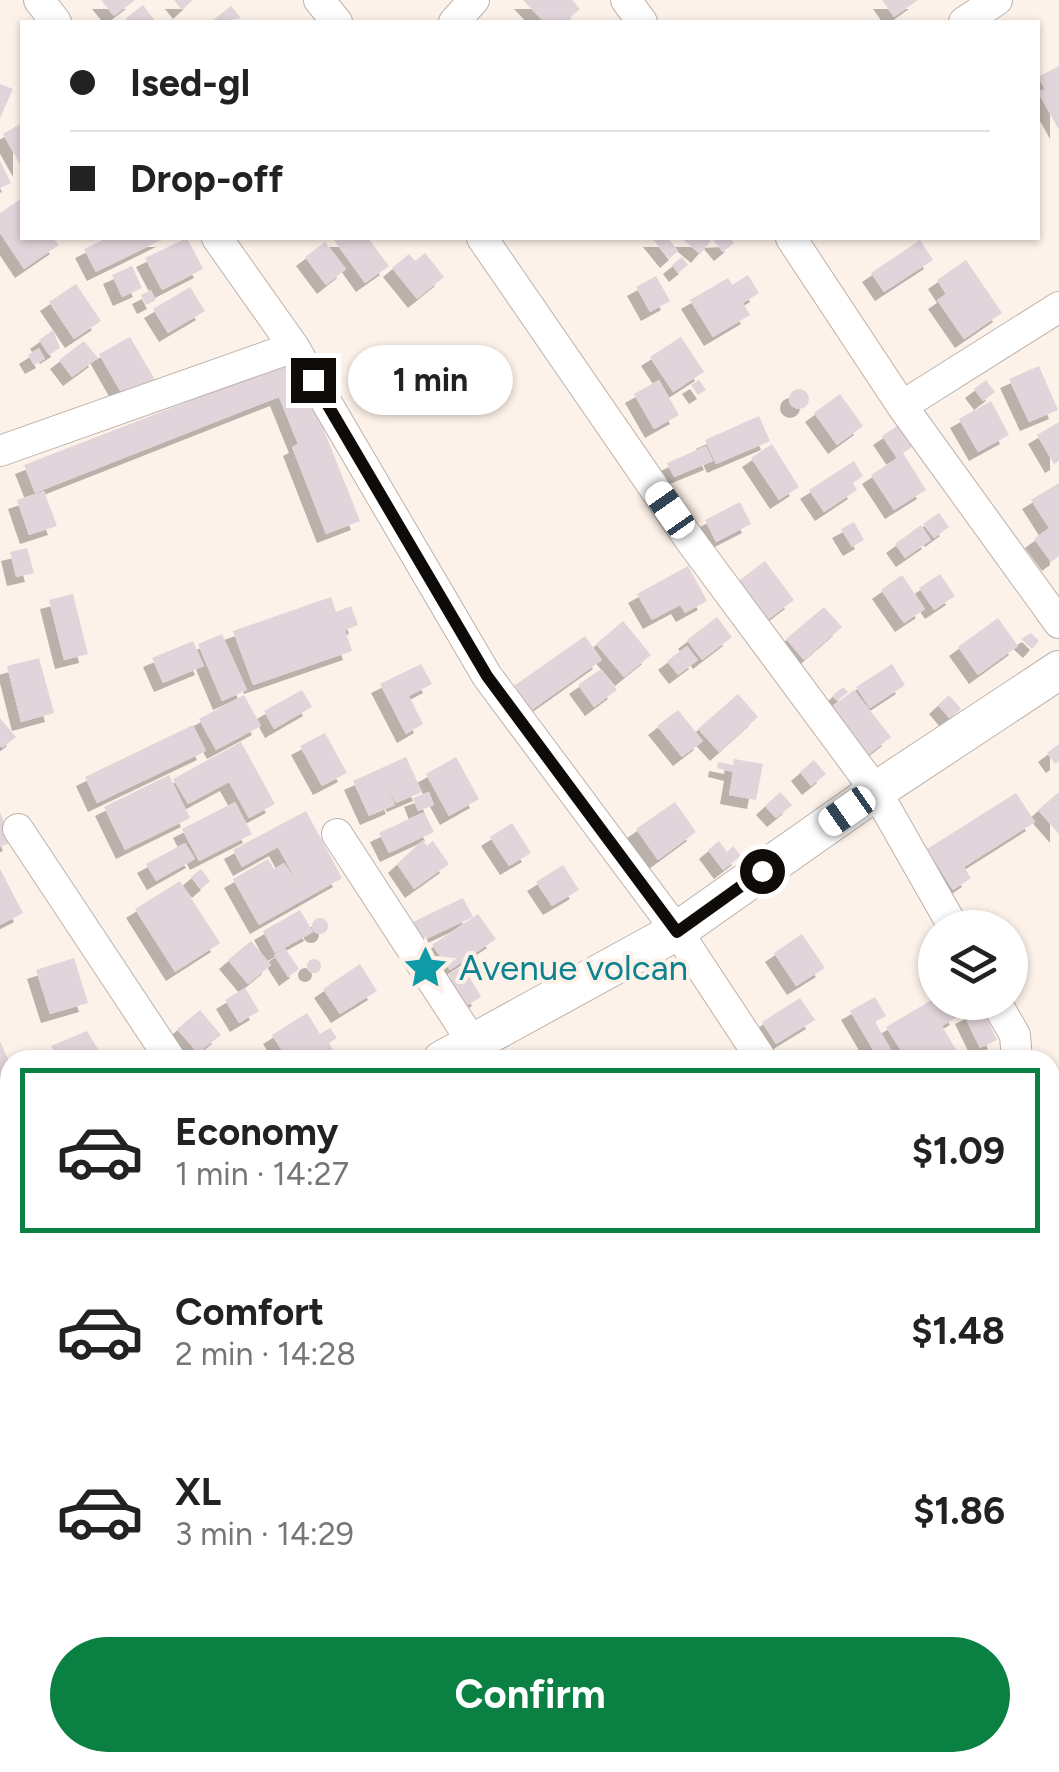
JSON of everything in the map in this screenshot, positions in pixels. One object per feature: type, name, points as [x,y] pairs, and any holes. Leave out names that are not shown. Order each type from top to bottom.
[{"type":"street","points":[[39,0],[54,20]]},
{"type":"street","points":[[319,0],[334,20]]},
{"type":"street","points":[[456,20],[474,0]]},
{"type":"street","points":[[967,20],[997,0]]},
{"type":"street","points":[[218,240],[294,347],[487,676],[677,932],[755,1050]]},
{"type":"street","points":[[483,240],[690,540],[876,791],[944,910]]},
{"type":"street","points":[[792,240],[902,406],[1059,623]]},
{"type":"street","points":[[902,406],[1059,307]]},
{"type":"street","points":[[0,450],[294,347]]},
{"type":"street","points":[[473,1050],[677,932],[876,791],[1059,670]]},
{"type":"street","points":[[18,829],[164,1050]]},
{"type":"street","points":[[337,834],[464,1050]]},
{"type":"street","points":[[1006,1020],[1015,1035],[1016,1050]]},
{"type":"building","points":[[101,0],[135,0],[114,16]]},
{"type":"building","points":[[174,0],[193,0],[182,10]]},
{"type":"building","points":[[523,0],[572,0],[580,9],[567,20],[542,20]]},
{"type":"building","points":[[882,0],[918,0],[894,17]]},
{"type":"building","points":[[143,5],[154,20],[128,20]]},
{"type":"building","points":[[231,6],[241,18],[228,20],[213,20]]},
{"type":"building","points":[[1059,66],[1059,130],[1040,96],[1045,89],[1040,76]]},
{"type":"building","points":[[0,84],[13,89],[0,118]]},
{"type":"building","points":[[20,124],[20,164],[3,134]]},
{"type":"building","points":[[0,161],[11,183],[0,188]]},
{"type":"building","points":[[20,199],[20,240],[55,240],[59,245],[24,269],[0,233],[0,213]]},
{"type":"building","points":[[103,240],[161,240],[96,272],[84,249]]},
{"type":"building","points":[[188,240],[203,269],[162,290],[145,258]]},
{"type":"building","points":[[334,240],[370,240],[389,266],[365,283]]},
{"type":"building","points":[[654,240],[670,240],[678,251],[669,259]]},
{"type":"building","points":[[683,240],[711,241],[700,254]]},
{"type":"building","points":[[713,240],[732,240],[734,243],[723,252]]},
{"type":"building","points":[[920,240],[933,260],[884,292],[871,273]]},
{"type":"building","points":[[325,242],[346,269],[326,285],[305,257]]},
{"type":"building","points":[[425,253],[444,277],[417,299],[392,268],[409,254],[415,261]]},
{"type":"building","points":[[682,257],[688,265],[678,273],[672,265]]},
{"type":"building","points":[[966,260],[1002,313],[964,339],[937,300],[946,294],[937,280]]},
{"type":"building","points":[[132,266],[142,288],[122,297],[112,275]]},
{"type":"building","points":[[748,275],[759,293],[743,303],[750,315],[713,337],[690,300],[728,278],[732,285]]},
{"type":"building","points":[[656,276],[670,301],[650,312],[636,287]]},
{"type":"building","points":[[76,284],[101,321],[74,339],[49,302]]},
{"type":"building","points":[[190,287],[205,311],[168,333],[153,309]]},
{"type":"building","points":[[151,290],[156,300],[146,305],[141,295]]},
{"type":"building","points":[[53,330],[60,348],[49,355],[39,340]]},
{"type":"building","points":[[130,337],[158,385],[127,403],[99,354]]},
{"type":"building","points":[[681,337],[704,372],[673,392],[650,357]]},
{"type":"building","points":[[84,341],[98,358],[72,377],[59,360]]},
{"type":"building","points":[[39,348],[45,359],[34,365],[28,355]]},
{"type":"building","points":[[296,360],[360,521],[326,534],[292,447],[298,444],[279,397],[35,493],[24,465]]},
{"type":"building","points":[[1039,366],[1058,410],[1029,422],[1009,379]]},
{"type":"building","points":[[659,380],[679,415],[654,429],[634,394]]},
{"type":"building","points":[[699,380],[706,390],[698,395],[691,385]]},
{"type":"building","points":[[986,380],[995,392],[983,401],[974,389]]},
{"type":"building","points":[[799,389],[809,399],[799,409],[789,399]]},
{"type":"building","points":[[840,394],[863,426],[837,445],[814,413]]},
{"type":"building","points":[[991,401],[1009,435],[978,452],[959,419]]},
{"type":"building","points":[[759,416],[770,441],[716,464],[705,440]]},
{"type":"building","points":[[1059,422],[1059,461],[1054,464],[1037,435]]},
{"type":"building","points":[[897,426],[912,447],[903,453],[926,490],[894,510],[871,475],[897,458],[882,436]]},
{"type":"building","points":[[772,444],[799,487],[779,500],[751,458]]},
{"type":"building","points":[[706,446],[713,461],[674,477],[667,463]]},
{"type":"building","points":[[854,461],[863,476],[853,483],[857,490],[824,512],[809,490]]},
{"type":"building","points":[[1059,483],[1059,556],[1051,562],[1034,539],[1049,528],[1031,500]]},
{"type":"building","points":[[44,491],[57,526],[29,535],[17,500]]},
{"type":"building","points":[[740,502],[751,524],[716,542],[705,520]]},
{"type":"building","points":[[939,513],[949,527],[934,538],[923,524]]},
{"type":"building","points":[[854,522],[864,540],[852,547],[841,529]]},
{"type":"building","points":[[921,525],[931,540],[905,558],[895,544]]},
{"type":"building","points":[[27,548],[34,573],[16,577],[10,552]]},
{"type":"building","points":[[765,561],[794,600],[765,622],[736,583]]},
{"type":"building","points":[[688,566],[707,601],[685,613],[680,605],[652,620],[637,594]]},
{"type":"building","points":[[940,574],[955,596],[934,610],[919,588]]},
{"type":"building","points":[[902,575],[925,609],[904,623],[881,590]]},
{"type":"building","points":[[73,594],[88,654],[64,660],[49,600]]},
{"type":"building","points":[[331,597],[336,612],[351,606],[358,625],[345,630],[352,651],[253,685],[233,631]]},
{"type":"building","points":[[824,607],[842,627],[804,660],[786,639]]},
{"type":"building","points":[[717,617],[732,637],[702,660],[687,640]]},
{"type":"building","points":[[998,618],[1018,646],[978,675],[958,647]]},
{"type":"building","points":[[623,621],[651,655],[624,677],[596,644]]},
{"type":"building","points":[[1031,633],[1039,641],[1032,649],[1021,639]]},
{"type":"building","points":[[222,634],[247,690],[222,701],[198,644]]},
{"type":"building","points":[[585,636],[602,660],[529,712],[511,688]]},
{"type":"building","points":[[193,641],[204,666],[163,683],[152,658]]},
{"type":"building","points":[[687,646],[698,660],[678,675],[667,661]]},
{"type":"building","points":[[39,658],[54,713],[21,722],[7,666]]},
{"type":"building","points":[[421,664],[432,684],[409,696],[423,724],[406,734],[380,684]]},
{"type":"building","points":[[892,664],[905,685],[870,708],[856,687]]},
{"type":"building","points":[[601,669],[617,690],[594,707],[578,685]]},
{"type":"building","points":[[843,687],[848,692],[837,701],[832,696]]},
{"type":"building","points":[[302,690],[312,707],[274,729],[264,711]]},
{"type":"building","points":[[854,690],[891,737],[868,755],[830,708]]},
{"type":"building","points":[[738,694],[758,717],[719,752],[698,729]]},
{"type":"building","points":[[244,695],[261,726],[216,750],[199,719]]},
{"type":"building","points":[[949,695],[961,709],[950,719],[938,705]]},
{"type":"building","points":[[678,710],[703,741],[682,757],[657,726]]},
{"type":"building","points":[[0,718],[16,737],[2,748],[0,746]]},
{"type":"building","points":[[193,725],[206,751],[97,803],[85,777]]},
{"type":"building","points":[[325,733],[347,773],[322,786],[300,746]]},
{"type":"building","points":[[241,742],[275,804],[249,818],[229,782],[188,804],[173,779]]},
{"type":"building","points":[[1059,744],[1059,761],[1055,764],[1047,753]]},
{"type":"building","points":[[406,757],[422,792],[396,803],[387,787],[395,805],[369,816],[353,781]]},
{"type":"building","points":[[456,757],[479,799],[449,816],[426,774]]},
{"type":"building","points":[[734,759],[763,764],[756,800],[729,795],[733,772],[717,768],[718,762],[733,765]]},
{"type":"building","points":[[814,760],[826,774],[811,786],[800,772]]},
{"type":"building","points":[[169,775],[190,818],[125,850],[104,807]]},
{"type":"building","points":[[429,792],[434,805],[418,811],[413,798]]},
{"type":"building","points":[[780,792],[792,805],[776,818],[765,806]]},
{"type":"building","points":[[1059,792],[1059,834],[1038,810]]},
{"type":"building","points":[[1016,793],[1035,822],[964,867],[971,878],[953,890],[927,849]]},
{"type":"building","points":[[235,802],[252,834],[199,861],[182,829]]},
{"type":"building","points":[[675,802],[696,832],[658,860],[636,829]]},
{"type":"building","points":[[306,811],[342,878],[259,925],[233,879],[268,859],[274,869],[284,863],[298,884],[278,847],[242,867],[233,850]]},
{"type":"building","points":[[0,812],[12,842],[0,847]]},
{"type":"building","points":[[424,812],[434,832],[389,853],[379,833]]},
{"type":"building","points":[[512,823],[531,853],[509,866],[490,837]]},
{"type":"building","points":[[423,840],[427,846],[433,841],[449,864],[414,889],[397,864]]},
{"type":"building","points":[[719,841],[727,852],[733,846],[741,856],[723,870],[708,850]]},
{"type":"building","points":[[185,843],[195,859],[156,881],[146,864]]},
{"type":"building","points":[[563,865],[579,890],[552,906],[536,882]]},
{"type":"building","points":[[0,869],[23,913],[0,925]]},
{"type":"building","points":[[201,869],[210,881],[201,889],[191,877]]},
{"type":"building","points":[[180,881],[220,943],[175,972],[135,909]]},
{"type":"building","points":[[463,898],[473,917],[422,941],[413,922]]},
{"type":"building","points":[[300,910],[313,932],[275,953],[263,931]]},
{"type":"building","points":[[478,914],[496,939],[450,970],[432,945]]},
{"type":"building","points":[[320,918],[328,926],[320,934],[312,926]]},
{"type":"building","points":[[802,934],[825,968],[796,986],[774,953]]},
{"type":"building","points":[[251,941],[271,965],[248,984],[228,960]]},
{"type":"building","points":[[285,948],[299,969],[288,977],[274,955]]},
{"type":"building","points":[[74,958],[88,1003],[50,1014],[36,970]]},
{"type":"building","points":[[314,959],[321,966],[314,973],[307,966]]},
{"type":"building","points":[[360,964],[377,991],[340,1014],[323,989]]},
{"type":"building","points":[[463,966],[481,997],[466,1006],[448,974]]},
{"type":"building","points":[[245,988],[259,1011],[239,1023],[225,1000]]},
{"type":"building","points":[[875,997],[886,1016],[875,1022],[891,1050],[873,1050],[850,1011]]},
{"type":"building","points":[[800,998],[815,1020],[776,1044],[762,1022]]},
{"type":"building","points":[[918,1008],[918,1020],[952,1020],[942,1026],[956,1050],[901,1050],[886,1027]]},
{"type":"building","points":[[200,1010],[221,1035],[202,1050],[195,1050],[177,1029]]},
{"type":"building","points":[[307,1013],[320,1034],[330,1028],[337,1038],[329,1043],[333,1050],[282,1050],[272,1035]]},
{"type":"building","points":[[966,1020],[987,1020],[997,1040],[980,1048]]},
{"type":"building","points":[[87,1031],[98,1050],[54,1050],[51,1046]]},
{"type":"place","name":"Avenue volcan","points":[[426,968]]},
{"type":"route","points":[[313,380],[487,676],[677,932],[762,871]]}]
